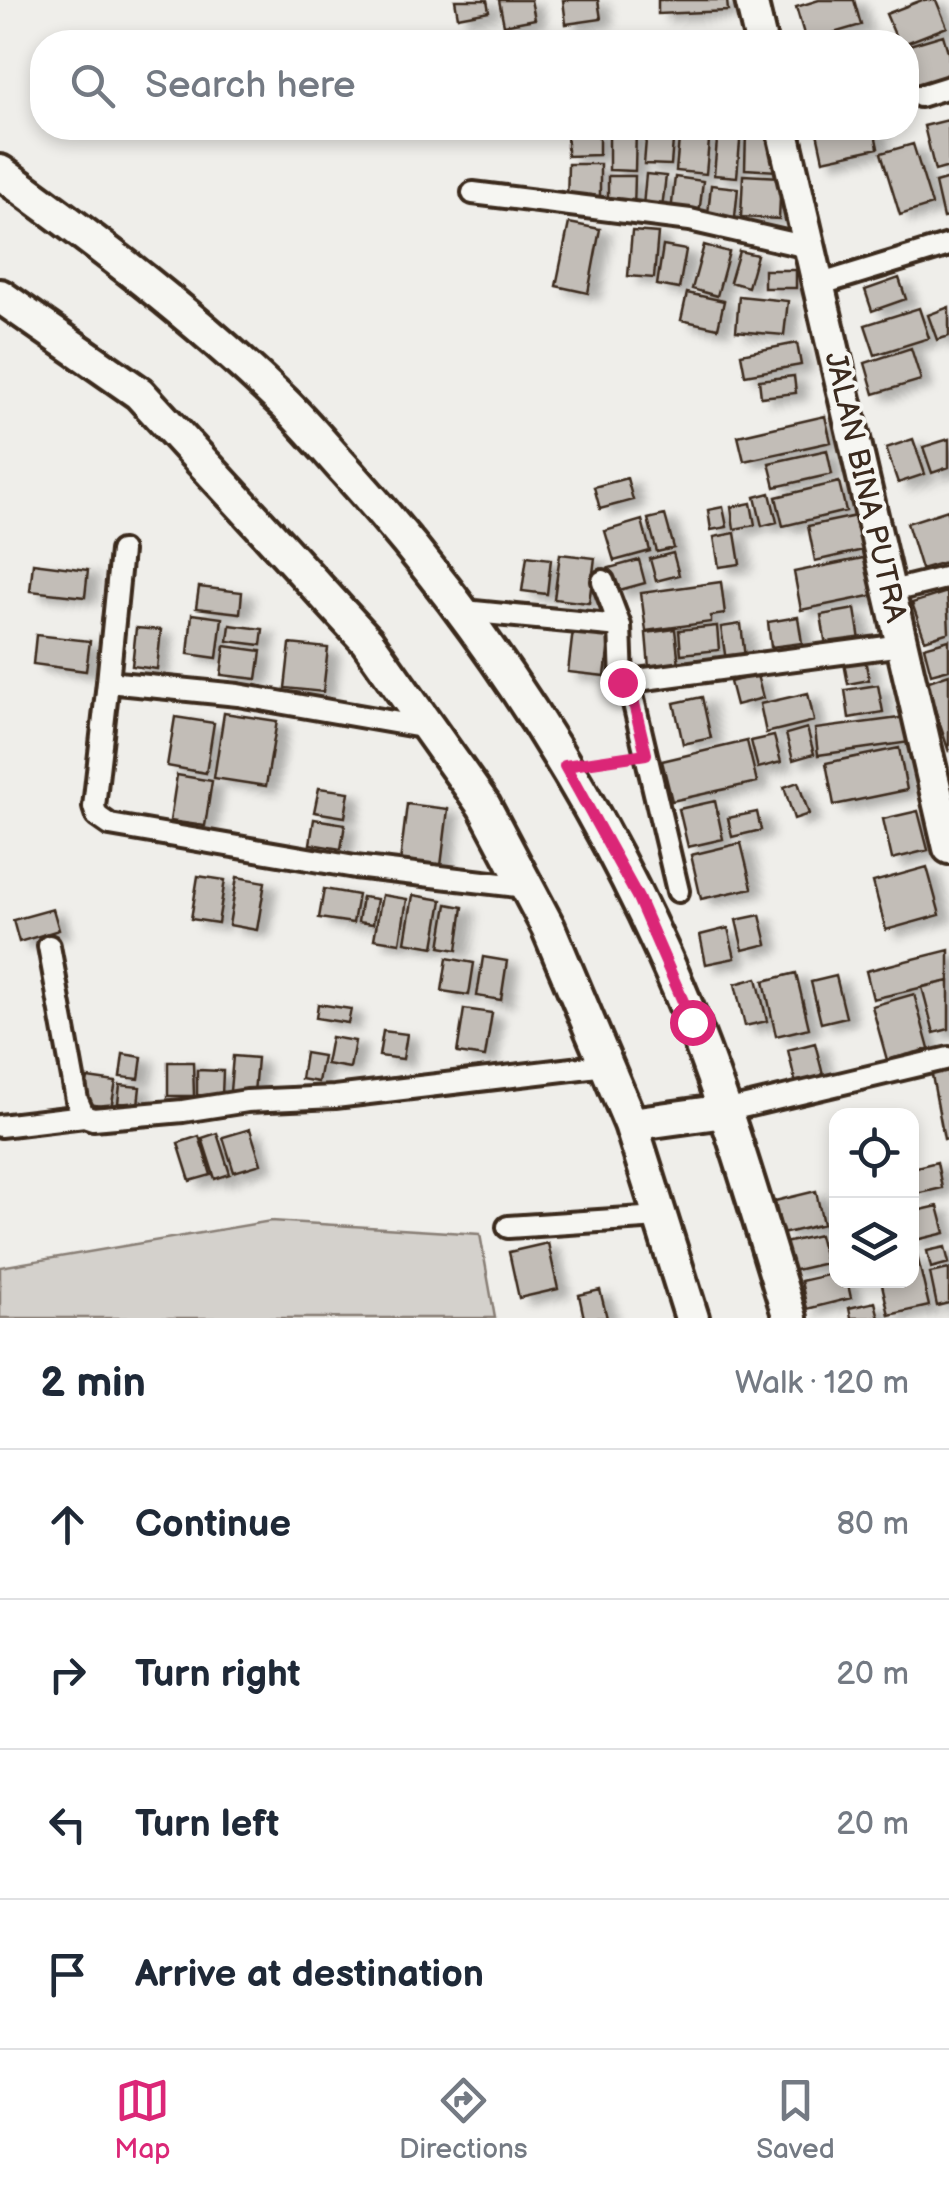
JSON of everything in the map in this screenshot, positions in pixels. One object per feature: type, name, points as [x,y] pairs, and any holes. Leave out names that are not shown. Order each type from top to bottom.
[{"type":"main road","points":[[0,172],[109,250],[283,402],[410,542],[512,678],[638,898],[692,1022],[725,1111],[790,1318]]},
{"type":"main road","points":[[0,296],[139,393],[367,641],[484,806],[548,928],[630,1124],[692,1318]]},
{"type":"main road","points":[[630,1124],[725,1111]]},
{"type":"street","points":[[750,0],[758,30]]},
{"type":"street","points":[[920,96],[949,86]]},
{"type":"street","name":"JALAN BINA PUTRA","points":[[785,140],[902,644],[943,798],[949,848]]},
{"type":"street","points":[[472,193],[690,220],[812,248]]},
{"type":"street","points":[[818,285],[949,245]]},
{"type":"street","points":[[121,551],[96,816],[110,825],[354,867],[526,887]]},
{"type":"street","points":[[892,591],[949,576]]},
{"type":"street","points":[[603,581],[620,626],[622,682],[632,695],[678,892]]},
{"type":"street","points":[[464,611],[620,626]]},
{"type":"street","points":[[622,682],[902,644]]},
{"type":"street","points":[[108,682],[238,695],[428,728]]},
{"type":"street","points":[[48,946],[77,1100],[84,1116]]},
{"type":"street","points":[[725,1111],[949,1058]]},
{"type":"street","points":[[0,1126],[84,1116],[135,1116],[247,1101],[335,1097],[606,1065]]},
{"type":"street","points":[[508,1226],[659,1217]]},
{"type":"path","points":[[565,766],[646,754]]},
{"type":"shaded area","points":[[271,1221],[480,1234],[495,1318],[0,1318],[0,1267]]},
{"type":"building","points":[[455,0],[487,0],[489,11],[458,17]]},
{"type":"building","points":[[499,0],[531,0],[535,19],[504,25]]},
{"type":"building","points":[[563,0],[598,0],[601,19],[566,24]]},
{"type":"building","points":[[658,0],[727,0],[728,11],[658,14]]},
{"type":"building","points":[[819,0],[854,0],[861,25],[844,30],[803,30],[796,7]]},
{"type":"building","points":[[922,0],[936,0],[947,27],[919,38],[919,30],[893,30],[886,14]]},
{"type":"building","points":[[943,35],[949,55],[949,76],[919,86],[919,42]]},
{"type":"building","points":[[948,120],[949,167],[935,171],[924,126]]},
{"type":"building","points":[[567,140],[599,140],[599,155],[567,156]]},
{"type":"building","points":[[609,140],[636,140],[635,171],[609,170]]},
{"type":"building","points":[[646,140],[673,140],[671,165],[644,164]]},
{"type":"building","points":[[679,140],[709,140],[706,174],[676,171]]},
{"type":"building","points":[[717,140],[740,140],[737,177],[714,175]]},
{"type":"building","points":[[746,140],[778,140],[777,171],[745,169]]},
{"type":"building","points":[[819,140],[876,140],[878,148],[823,160]]},
{"type":"building","points":[[913,144],[932,205],[900,215],[881,153]]},
{"type":"building","points":[[568,164],[600,164],[600,203],[567,204]]},
{"type":"building","points":[[646,174],[666,176],[662,208],[643,206]]},
{"type":"building","points":[[743,175],[781,177],[779,219],[741,217]]},
{"type":"building","points":[[608,176],[635,176],[634,210],[608,210]]},
{"type":"building","points":[[675,177],[703,181],[699,215],[671,212]]},
{"type":"building","points":[[949,179],[949,217],[943,218],[935,183]]},
{"type":"building","points":[[711,185],[738,188],[735,217],[708,214]]},
{"type":"building","points":[[569,223],[600,229],[588,293],[556,286]]},
{"type":"building","points":[[632,231],[658,233],[654,278],[628,276]]},
{"type":"building","points":[[704,245],[729,252],[717,296],[692,289]]},
{"type":"building","points":[[663,246],[686,250],[679,289],[657,285]]},
{"type":"building","points":[[739,251],[757,255],[748,287],[730,282]]},
{"type":"building","points":[[764,270],[796,270],[796,288],[764,288]]},
{"type":"building","points":[[899,278],[906,299],[872,311],[865,290]]},
{"type":"building","points":[[687,293],[724,301],[718,328],[681,320]]},
{"type":"building","points":[[739,296],[788,301],[784,335],[736,331]]},
{"type":"building","points":[[949,307],[949,336],[937,340],[928,315]]},
{"type":"building","points":[[919,308],[929,338],[875,355],[865,325]]},
{"type":"building","points":[[797,343],[801,365],[745,375],[741,354]]},
{"type":"building","points":[[911,348],[921,380],[874,394],[865,363]]},
{"type":"building","points":[[794,376],[796,393],[761,397],[759,380]]},
{"type":"building","points":[[825,416],[831,442],[744,461],[738,436]]},
{"type":"building","points":[[913,439],[925,474],[898,483],[886,448]]},
{"type":"building","points":[[949,439],[949,467],[932,473],[923,447]]},
{"type":"building","points":[[827,450],[832,474],[775,487],[769,463]]},
{"type":"building","points":[[627,478],[633,500],[600,509],[594,487]]},
{"type":"building","points":[[839,482],[846,511],[783,526],[776,497]]},
{"type":"building","points":[[770,493],[777,522],[762,526],[755,497]]},
{"type":"building","points":[[751,503],[755,525],[734,529],[731,507]]},
{"type":"building","points":[[723,507],[727,527],[711,530],[708,510]]},
{"type":"building","points":[[948,510],[949,561],[921,569],[907,523]]},
{"type":"building","points":[[665,515],[674,548],[657,552],[648,519]]},
{"type":"building","points":[[856,516],[863,550],[815,561],[808,526]]},
{"type":"building","points":[[642,520],[650,551],[614,561],[605,531]]},
{"type":"building","points":[[735,533],[740,564],[719,567],[714,537]]},
{"type":"building","points":[[673,553],[679,575],[656,581],[650,559]]},
{"type":"building","points":[[560,554],[595,558],[589,603],[554,599]]},
{"type":"building","points":[[527,556],[551,559],[547,594],[522,591]]},
{"type":"building","points":[[868,557],[875,595],[801,610],[794,572]]},
{"type":"building","points":[[639,560],[645,583],[616,591],[609,568]]},
{"type":"building","points":[[33,563],[88,570],[85,597],[30,591]]},
{"type":"building","points":[[721,582],[725,614],[711,616],[711,622],[646,631],[641,593]]},
{"type":"building","points":[[199,587],[242,592],[240,613],[196,608]]},
{"type":"building","points":[[947,592],[949,632],[925,640],[912,603]]},
{"type":"building","points":[[855,609],[860,640],[826,646],[821,615]]},
{"type":"building","points":[[192,614],[222,618],[217,658],[188,654]]},
{"type":"building","points":[[798,617],[802,643],[771,647],[768,622]]},
{"type":"building","points":[[741,624],[745,658],[726,661],[721,627]]},
{"type":"building","points":[[230,625],[263,629],[261,645],[228,641]]},
{"type":"building","points":[[717,626],[719,650],[681,654],[679,630]]},
{"type":"building","points":[[136,628],[161,630],[157,669],[132,666]]},
{"type":"building","points":[[675,629],[679,665],[649,668],[646,633]]},
{"type":"building","points":[[573,630],[610,634],[605,676],[568,672]]},
{"type":"building","points":[[36,635],[90,641],[86,671],[33,664]]},
{"type":"building","points":[[949,640],[949,669],[931,674],[924,647]]},
{"type":"building","points":[[290,644],[328,648],[323,692],[285,688]]},
{"type":"building","points":[[225,646],[261,651],[257,679],[221,675]]},
{"type":"building","points":[[865,659],[869,680],[848,684],[844,663]]},
{"type":"building","points":[[949,674],[949,752],[926,682]]},
{"type":"building","points":[[757,675],[763,698],[736,705],[730,682]]},
{"type":"building","points":[[878,685],[883,712],[849,718],[845,690]]},
{"type":"building","points":[[808,693],[814,721],[766,733],[760,704]]},
{"type":"building","points":[[702,697],[711,738],[683,744],[674,703]]},
{"type":"building","points":[[224,713],[277,721],[266,786],[214,778]]},
{"type":"building","points":[[175,717],[214,723],[206,773],[167,766]]},
{"type":"building","points":[[907,717],[910,742],[818,755],[815,729]]},
{"type":"building","points":[[807,728],[814,754],[793,760],[786,734]]},
{"type":"building","points":[[774,736],[781,762],[758,768],[751,741]]},
{"type":"building","points":[[747,741],[757,782],[672,801],[662,761]]},
{"type":"building","points":[[899,748],[907,790],[834,805],[826,763]]},
{"type":"building","points":[[177,775],[212,781],[205,826],[170,821]]},
{"type":"building","points":[[798,782],[809,814],[794,819],[784,787]]},
{"type":"building","points":[[319,788],[349,792],[345,817],[314,812]]},
{"type":"building","points":[[715,801],[723,839],[688,847],[679,809]]},
{"type":"building","points":[[407,804],[448,809],[441,866],[400,862]]},
{"type":"building","points":[[918,811],[928,850],[892,859],[883,819]]},
{"type":"building","points":[[757,812],[761,830],[732,837],[728,818]]},
{"type":"building","points":[[314,819],[345,824],[341,849],[310,844]]},
{"type":"building","points":[[741,843],[752,888],[701,899],[691,855]]},
{"type":"building","points":[[927,867],[940,915],[886,930],[873,882]]},
{"type":"building","points":[[198,876],[225,880],[218,923],[191,919]]},
{"type":"building","points":[[237,877],[265,882],[257,930],[229,925]]},
{"type":"building","points":[[324,889],[358,895],[353,923],[319,918]]},
{"type":"building","points":[[382,895],[407,899],[400,943],[374,939]]},
{"type":"building","points":[[413,895],[442,900],[434,947],[405,942]]},
{"type":"building","points":[[362,897],[377,899],[373,924],[358,922]]},
{"type":"building","points":[[447,904],[463,907],[457,950],[440,947]]},
{"type":"building","points":[[53,909],[59,930],[19,942],[13,920]]},
{"type":"building","points":[[760,915],[767,944],[743,950],[736,920]]},
{"type":"building","points":[[728,928],[735,958],[706,964],[700,935]]},
{"type":"building","points":[[949,950],[949,981],[873,999],[866,971]]},
{"type":"building","points":[[483,957],[507,961],[501,1000],[477,996]]},
{"type":"building","points":[[447,958],[474,963],[469,995],[442,991]]},
{"type":"building","points":[[796,973],[809,1028],[776,1036],[764,981]]},
{"type":"building","points":[[836,976],[846,1017],[821,1023],[811,982]]},
{"type":"building","points":[[757,978],[767,1021],[745,1026],[735,984]]},
{"type":"building","points":[[949,981],[949,1029],[934,1033],[922,987]]},
{"type":"building","points":[[914,994],[929,1049],[887,1060],[872,1006]]},
{"type":"building","points":[[318,1004],[351,1009],[348,1023],[316,1018]]},
{"type":"building","points":[[464,1009],[492,1013],[485,1057],[457,1053]]},
{"type":"building","points":[[383,1031],[407,1034],[403,1059],[379,1056]]},
{"type":"building","points":[[331,1037],[355,1041],[350,1068],[326,1064]]},
{"type":"building","points":[[815,1043],[825,1083],[797,1089],[788,1050]]},
{"type":"building","points":[[305,1053],[323,1056],[318,1082],[301,1079]]},
{"type":"building","points":[[123,1054],[142,1057],[139,1079],[120,1077]]},
{"type":"building","points":[[233,1056],[257,1058],[254,1093],[230,1091]]},
{"type":"building","points":[[168,1062],[193,1062],[194,1096],[168,1096]]},
{"type":"building","points":[[949,1067],[949,1138],[944,1139],[931,1070]]},
{"type":"building","points":[[197,1070],[223,1071],[222,1096],[197,1095]]},
{"type":"building","points":[[88,1078],[116,1082],[111,1108],[84,1103]]},
{"type":"building","points":[[120,1085],[140,1087],[138,1105],[118,1103]]},
{"type":"building","points":[[250,1129],[261,1164],[234,1172],[223,1137]]},
{"type":"building","points":[[217,1133],[230,1174],[215,1179],[202,1138]]},
{"type":"building","points":[[199,1136],[211,1175],[190,1181],[178,1143]]},
{"type":"building","points":[[937,1162],[942,1188],[919,1193],[919,1166]]},
{"type":"building","points":[[816,1191],[823,1224],[782,1234],[775,1201]]},
{"type":"building","points":[[938,1206],[945,1233],[919,1239],[919,1210]]},
{"type":"building","points":[[819,1235],[826,1263],[787,1272],[780,1244]]},
{"type":"building","points":[[548,1243],[558,1289],[519,1298],[509,1252]]},
{"type":"building","points":[[945,1247],[949,1263],[931,1268],[927,1251]]},
{"type":"building","points":[[919,1264],[929,1306],[889,1315],[883,1288],[919,1288]]},
{"type":"building","points":[[949,1269],[949,1303],[937,1306],[930,1273]]},
{"type":"building","points":[[829,1275],[829,1288],[849,1288],[851,1298],[807,1309],[801,1281]]},
{"type":"building","points":[[600,1290],[607,1318],[584,1318],[579,1295]]},
{"type":"building","points":[[875,1302],[879,1318],[851,1318],[849,1308]]},
{"type":"route","points":[[622,682],[632,695],[646,754],[565,766],[638,898],[692,1022]]}]
